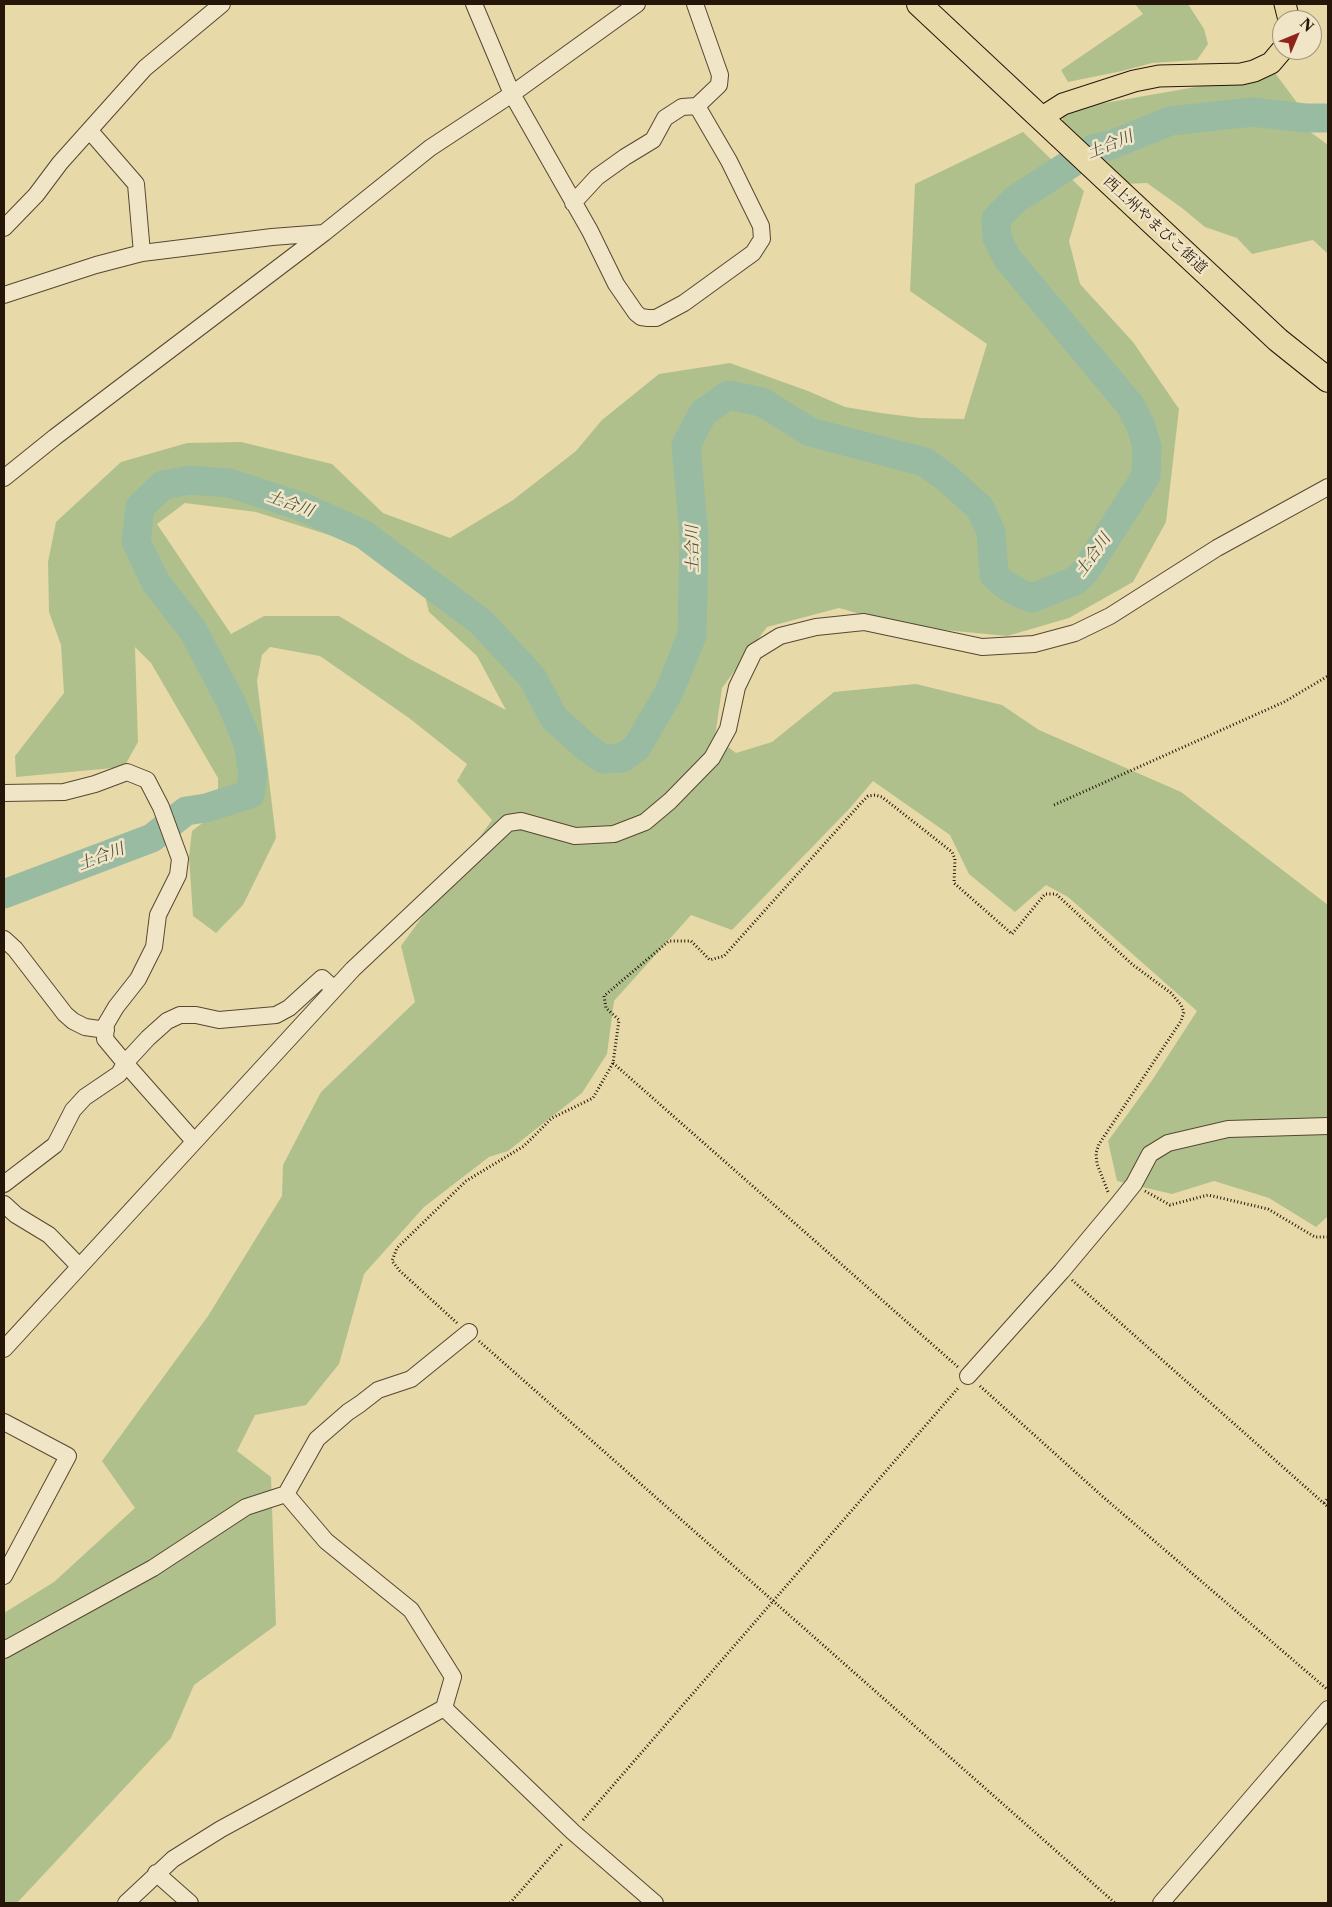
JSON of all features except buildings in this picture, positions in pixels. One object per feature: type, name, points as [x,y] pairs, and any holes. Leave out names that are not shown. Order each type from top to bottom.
[{"type":"highway","name":"西上州やまびこ街道","points":[[919,4],[1278,340],[1328,380]]},
{"type":"main road","points":[[1041,118],[1063,104],[1134,81],[1159,76],[1241,74],[1254,71],[1274,60]]},
{"type":"street","points":[[4,228],[36,195],[60,163],[145,68],[222,4]]},
{"type":"street","points":[[474,4],[512,94],[590,231],[616,284],[636,313],[641,317],[656,318],[684,303],[753,253],[762,239],[761,226],[729,161],[697,106]]},
{"type":"street","points":[[4,478],[55,437],[324,234],[430,148],[512,94],[637,4]]},
{"type":"street","points":[[573,203],[597,177],[653,140],[665,118],[682,107],[697,106],[720,85],[720,75],[695,4]]},
{"type":"street","points":[[90,131],[136,184],[142,253]]},
{"type":"street","points":[[4,295],[96,265],[142,253],[272,237],[324,234]]},
{"type":"street","points":[[4,1348],[334,989],[360,962],[508,823],[521,821],[575,836],[614,834],[645,822],[670,800],[712,758],[728,730],[737,687],[754,652],[780,636],[816,627],[864,622],[982,647],[1034,644],[1067,635],[1110,616],[1217,548],[1328,487]]},
{"type":"street","points":[[4,793],[64,792],[95,784],[127,772],[147,780],[162,808],[180,859],[178,875],[158,915],[154,947],[138,979],[116,1007],[106,1024],[105,1038],[125,1064],[194,1141]]},
{"type":"street","points":[[4,939],[15,949],[65,1014],[73,1021],[85,1027],[106,1030]]},
{"type":"street","points":[[4,1184],[56,1145],[73,1110],[84,1097],[119,1074],[125,1064],[161,1027],[180,1015],[196,1015],[219,1020],[276,1015],[289,1008],[322,978],[334,989]]},
{"type":"street","points":[[968,1376],[1062,1271],[1118,1204],[1134,1184],[1150,1154],[1168,1143],[1228,1129],[1328,1126]]},
{"type":"street","points":[[4,1204],[16,1215],[48,1235],[79,1266]]},
{"type":"street","points":[[4,1650],[153,1568],[246,1507],[286,1494],[317,1439],[348,1412],[378,1390],[412,1379],[469,1332]]},
{"type":"street","points":[[4,1422],[68,1456],[4,1576]]},
{"type":"street","points":[[126,1903],[173,1859],[221,1829],[444,1708],[453,1677],[411,1610],[326,1542],[286,1494]]},
{"type":"street","points":[[444,1708],[573,1832],[655,1903]]},
{"type":"street","points":[[1161,1903],[1328,1709]]},
{"type":"street","points":[[156,1874],[190,1903]]},
{"type":"path","points":[[1054,805],[1284,702],[1328,676]]},
{"type":"path","points":[[1115,1903],[392,1262],[397,1248],[466,1181],[524,1146],[552,1118],[593,1098],[614,1063],[619,1020],[606,1008],[604,996],[669,941],[691,941],[710,960],[724,956],[862,802],[868,796],[875,794],[882,797],[952,852],[955,859],[954,883],[1012,934],[1045,894],[1056,894],[1133,966],[1170,993],[1181,1005],[1184,1012],[1181,1021],[1099,1144],[1096,1153],[1097,1164],[1109,1194],[1118,1204]]},
{"type":"path","points":[[614,1063],[1102,1496],[1328,1690]]},
{"type":"path","points":[[1134,1184],[1170,1205],[1208,1195],[1268,1209],[1315,1237],[1328,1237]]},
{"type":"path","points":[[1062,1271],[1328,1507]]},
{"type":"path","points":[[510,1903],[774,1602],[968,1376]]},
{"type":"path","points":[[1324,1503],[1328,1498]]},
{"type":"green space","points":[[1135,4],[1188,4],[1204,29],[1208,44],[1197,60],[1152,63],[1068,82],[1061,70],[1143,14]]},
{"type":"green space","points":[[1275,73],[1298,104],[1309,131],[1328,145],[1328,254],[1313,240],[1252,254],[1237,238],[1205,227],[1147,183],[1124,184],[1062,128],[1063,116],[1082,107]]},
{"type":"green space","points":[[1023,132],[1084,191],[1069,241],[1080,284],[1133,342],[1179,409],[1166,522],[1133,582],[1069,618],[1007,636],[903,626],[839,608],[767,627],[722,688],[715,737],[736,753],[772,742],[834,692],[916,684],[1002,705],[1039,730],[1181,792],[1328,905],[1328,1216],[1316,1227],[1269,1198],[1214,1181],[1172,1194],[1117,1181],[1108,1141],[1153,1079],[1197,1011],[1068,897],[1046,885],[1015,912],[969,874],[950,835],[873,781],[850,808],[732,930],[691,915],[614,1001],[607,1054],[582,1093],[508,1151],[489,1157],[424,1207],[364,1274],[339,1364],[306,1405],[255,1415],[237,1451],[271,1477],[276,1625],[194,1685],[171,1738],[17,1903],[4,1903],[4,1613],[54,1582],[135,1508],[102,1461],[208,1316],[282,1196],[283,1165],[321,1092],[415,1002],[401,946],[492,820],[457,781],[467,764],[409,718],[320,656],[270,647],[262,655],[257,681],[276,838],[243,905],[216,933],[193,916],[189,856],[192,831],[218,811],[218,778],[151,663],[135,647],[138,742],[124,767],[16,777],[15,756],[64,693],[61,645],[49,612],[48,562],[56,522],[121,462],[187,443],[241,442],[332,464],[383,513],[450,538],[513,500],[576,451],[602,420],[659,374],[730,363],[808,391],[845,407],[920,418],[964,419],[987,344],[910,291],[915,184]],"holes":[[[185,503],[256,512],[345,540],[395,569],[425,596],[429,612],[477,656],[506,710],[410,659],[339,616],[264,616],[231,634],[157,524]]]},
{"type":"waterway","name":"土合川","points":[[4,894],[152,838],[186,811],[206,808],[250,794],[253,772],[248,744],[232,704],[192,629],[156,583],[136,542],[140,507],[163,485],[190,480],[229,483],[300,506],[363,534],[481,622],[532,677],[554,718],[586,747],[603,759],[622,758],[637,747],[669,692],[692,635],[694,536],[686,445],[703,413],[728,395],[762,402],[810,432],[925,462],[948,479],[980,508],[991,532],[994,575],[1004,584],[1032,598],[1075,581],[1086,570],[1146,476],[1147,447],[1141,426],[1130,405],[1007,258],[997,238],[996,219],[1016,199],[1095,148],[1111,145],[1170,121],[1252,112],[1305,118],[1328,118]]}]
